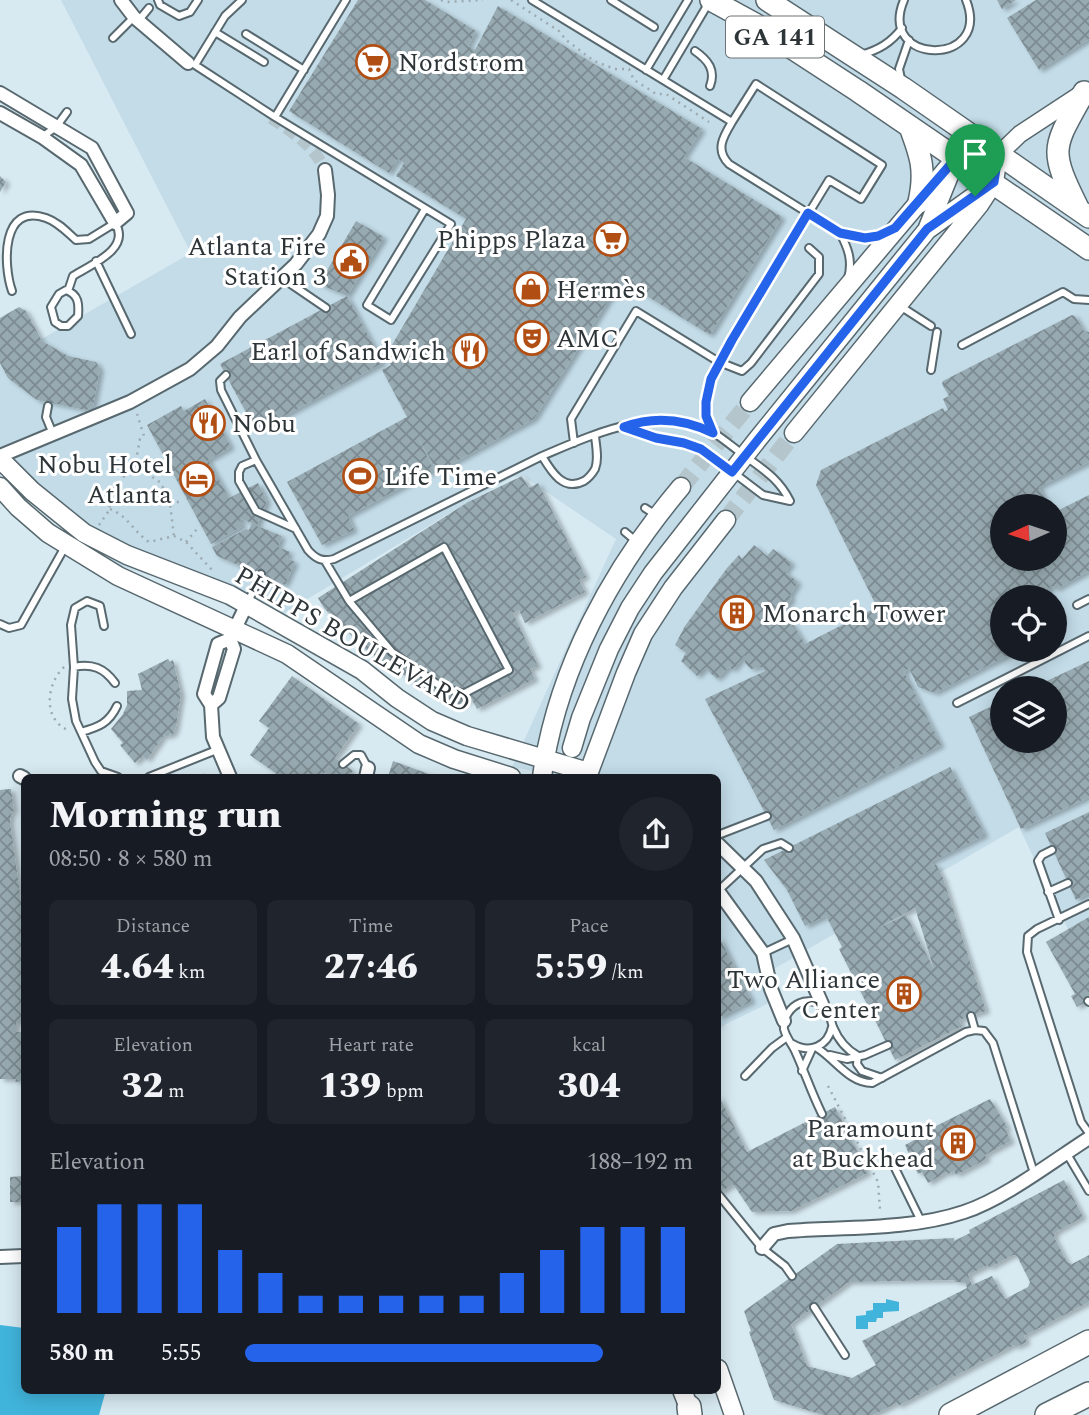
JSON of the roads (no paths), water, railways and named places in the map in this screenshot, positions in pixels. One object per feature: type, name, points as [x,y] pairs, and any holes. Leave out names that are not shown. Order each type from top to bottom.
[{"type":"highway","name":"GA 141","points":[[711,0],[755,24],[957,157],[1089,249]]},
{"type":"highway","name":"GA 141","points":[[774,3],[1084,213]]},
{"type":"highway","points":[[1084,213],[1059,167],[1056,153],[1060,135],[1087,90]]},
{"type":"highway","points":[[910,127],[922,161],[923,178],[919,202]]},
{"type":"highway","points":[[951,1415],[1089,1342]]},
{"type":"highway","points":[[1047,1415],[1089,1394]]},
{"type":"main road","points":[[750,401],[957,157],[998,155],[994,182],[979,205],[794,433]]},
{"type":"main road","points":[[927,229],[957,157]]},
{"type":"main road","points":[[572,748],[592,688],[630,608],[653,573],[927,229],[994,182]]},
{"type":"main road","name":"PHIPPS BOULEVARD","points":[[0,458],[61,516],[84,533],[119,551],[223,591],[362,670],[432,721],[467,736],[545,758],[588,774]]},
{"type":"main road","name":"PHIPPS BOULEVARD","points":[[0,487],[18,507],[66,545],[111,572],[232,635],[287,654],[419,744],[454,760],[501,774]]},
{"type":"main road","points":[[542,774],[557,702],[632,537],[652,512],[681,487]]},
{"type":"main road","points":[[591,774],[643,634],[673,588],[726,520]]},
{"type":"main road","points":[[545,758],[572,748]]},
{"type":"main road","points":[[572,748],[590,774]]},
{"type":"main road","points":[[721,1378],[734,1415]]},
{"type":"street","points":[[121,0],[136,18],[188,62]]},
{"type":"street","points":[[998,155],[1020,134],[1087,90]]},
{"type":"street","points":[[0,93],[92,148],[127,213],[115,223],[81,165],[42,137],[0,113]]},
{"type":"street","points":[[0,458],[18,447],[130,402],[190,369],[217,346],[240,317],[282,278],[319,234],[327,216],[325,170]]},
{"type":"street","points":[[229,774],[213,737],[211,705],[204,694],[218,644],[232,635],[247,604]]},
{"type":"street","points":[[721,847],[756,881],[793,939],[822,1004]]},
{"type":"street","points":[[721,895],[763,953],[771,989],[784,1021]]},
{"type":"street","points":[[762,1248],[774,1234],[788,1231],[921,1221],[966,1212],[996,1198],[1089,1135]]},
{"type":"street","points":[[0,1257],[21,1256]]},
{"type":"lane","points":[[158,0],[160,5],[179,16],[190,12],[198,0]]},
{"type":"lane","points":[[242,0],[230,10],[195,65],[451,224],[391,320],[367,305],[425,209]]},
{"type":"lane","points":[[275,117],[346,0]]},
{"type":"lane","points":[[532,0],[732,122]]},
{"type":"lane","points":[[611,0],[654,27]]},
{"type":"lane","points":[[646,70],[688,0]]},
{"type":"lane","points":[[663,80],[711,0]]},
{"type":"lane","points":[[904,0],[900,18],[902,28],[909,40],[929,51],[941,51],[961,40],[968,30],[970,19],[966,0]]},
{"type":"lane","points":[[113,38],[149,8]]},
{"type":"lane","points":[[850,54],[872,52],[893,41],[902,28]]},
{"type":"lane","points":[[215,32],[264,62]]},
{"type":"lane","points":[[246,34],[304,70]]},
{"type":"lane","points":[[903,88],[899,69],[909,40]]},
{"type":"lane","points":[[695,51],[709,63],[712,75],[710,86]]},
{"type":"lane","points":[[713,433],[706,416],[711,379],[808,213],[829,180],[860,199],[882,165],[756,84],[720,145],[724,159],[808,213],[840,233],[865,238],[878,236],[895,228]]},
{"type":"lane","points":[[42,137],[56,127],[67,112]]},
{"type":"lane","points":[[12,291],[7,277],[8,245],[11,231],[20,218],[31,215],[47,218],[76,240],[89,239],[115,223],[120,231],[120,240],[111,251],[73,276],[68,291]]},
{"type":"lane","points":[[840,233],[852,266],[846,286]]},
{"type":"lane","points":[[574,443],[571,419],[636,311],[719,362],[742,371],[819,274],[819,257],[809,248]]},
{"type":"lane","points":[[96,261],[131,334]]},
{"type":"lane","points":[[282,278],[326,308]]},
{"type":"lane","points":[[68,291],[74,293],[77,299],[78,316],[68,326],[61,326],[55,323],[51,307],[59,294],[68,291]]},
{"type":"lane","points":[[962,345],[1063,292],[1074,299],[1089,300]]},
{"type":"lane","points":[[897,304],[931,326]]},
{"type":"lane","points":[[931,370],[937,332]]},
{"type":"lane","points":[[226,376],[220,381],[221,390],[256,460],[296,529],[314,556],[325,561],[349,601],[392,652],[440,686],[456,693],[463,694],[509,670],[444,547],[349,601]]},
{"type":"lane","points":[[48,406],[46,417],[53,435]]},
{"type":"lane","points":[[325,561],[542,456],[574,443],[624,427],[649,420],[693,425],[713,433],[782,485],[790,501],[763,495],[701,449],[624,427]]},
{"type":"lane","points":[[542,456],[559,480],[569,484],[579,483],[588,478],[594,470],[597,460],[595,436]]},
{"type":"lane","points":[[256,460],[242,466],[239,472],[239,481],[256,511],[296,529]]},
{"type":"lane","points":[[277,522],[284,520],[284,508]]},
{"type":"lane","points":[[0,624],[9,628],[21,625],[66,545]]},
{"type":"lane","points":[[111,572],[119,551]]},
{"type":"lane","points":[[247,604],[261,574]]},
{"type":"lane","points":[[1077,605],[1089,599]]},
{"type":"lane","points":[[104,626],[100,606],[96,603],[87,601],[75,608],[71,625],[74,667],[72,698],[76,721],[95,762],[101,771],[110,774]]},
{"type":"lane","points":[[957,703],[1089,636]]},
{"type":"lane","points":[[74,667],[89,665],[100,668],[116,683]]},
{"type":"lane","points":[[81,732],[104,724],[117,706]]},
{"type":"lane","points":[[156,774],[219,749]]},
{"type":"lane","points":[[343,764],[354,755],[361,755],[367,772]]},
{"type":"lane","points":[[721,834],[767,816]]},
{"type":"lane","points":[[721,888],[741,867],[772,844],[781,842],[789,848]]},
{"type":"lane","points":[[1052,850],[1042,855],[1038,861],[1059,920]]},
{"type":"lane","points":[[1048,892],[1068,883]]},
{"type":"lane","points":[[1089,904],[1037,929],[1028,936],[1027,952],[1081,1122],[1089,1135]]},
{"type":"lane","points":[[763,953],[793,939]]},
{"type":"lane","points":[[822,1114],[789,1040],[784,1021],[787,1014],[799,1003],[806,1001],[822,1004],[849,1051],[858,1056]]},
{"type":"lane","points":[[971,1016],[975,1030]]},
{"type":"lane","points":[[802,1071],[815,1048],[831,1034],[833,1026]]},
{"type":"lane","points":[[829,1055],[860,1082],[872,1083],[966,1032],[984,1031],[993,1043],[1034,1173]]},
{"type":"lane","points":[[789,1040],[798,1047],[815,1048],[847,1059],[888,1045]]},
{"type":"lane","points":[[745,1076],[772,1048],[789,1040]]},
{"type":"lane","points":[[858,1056],[857,1064],[862,1071],[884,1078]]},
{"type":"lane","points":[[1066,1152],[1089,1191]]},
{"type":"lane","points":[[890,1158],[921,1221]]},
{"type":"lane","points":[[721,1198],[762,1248],[785,1266],[792,1276]]},
{"type":"lane","points":[[814,1307],[845,1355]]},
{"type":"water","points":[[886,1299],[899,1302],[899,1311],[883,1312],[883,1318],[868,1322],[868,1329],[856,1329],[856,1316],[866,1315],[866,1311],[873,1310],[873,1303],[886,1303]]},
{"type":"water","points":[[0,1325],[21,1328],[21,1394],[105,1394],[99,1415],[0,1415]]},
{"type":"tunnel","points":[[271,118],[309,147],[325,170]]},
{"type":"tunnel","points":[[681,487],[750,402]]},
{"type":"tunnel","points":[[726,520],[794,433]]},
{"type":"place","name":"Nordstrom","points":[[373,62]]},
{"type":"place","name":"Phipps Plaza","points":[[611,239]]},
{"type":"place","name":"Atlanta Fire Station 3","points":[[351,261]]},
{"type":"place","name":"Hermès","points":[[531,289]]},
{"type":"place","name":"AMC","points":[[532,338]]},
{"type":"place","name":"Earl of Sandwich","points":[[470,351]]},
{"type":"place","name":"Nobu","points":[[208,423]]},
{"type":"place","name":"Life Time","points":[[360,476]]},
{"type":"place","name":"Nobu Hotel Atlanta","points":[[197,479]]},
{"type":"place","name":"Monarch Tower","points":[[737,613]]},
{"type":"place","name":"Two Alliance Center","points":[[904,994]]},
{"type":"place","name":"Paramount at Buckhead","points":[[958,1143]]}]
